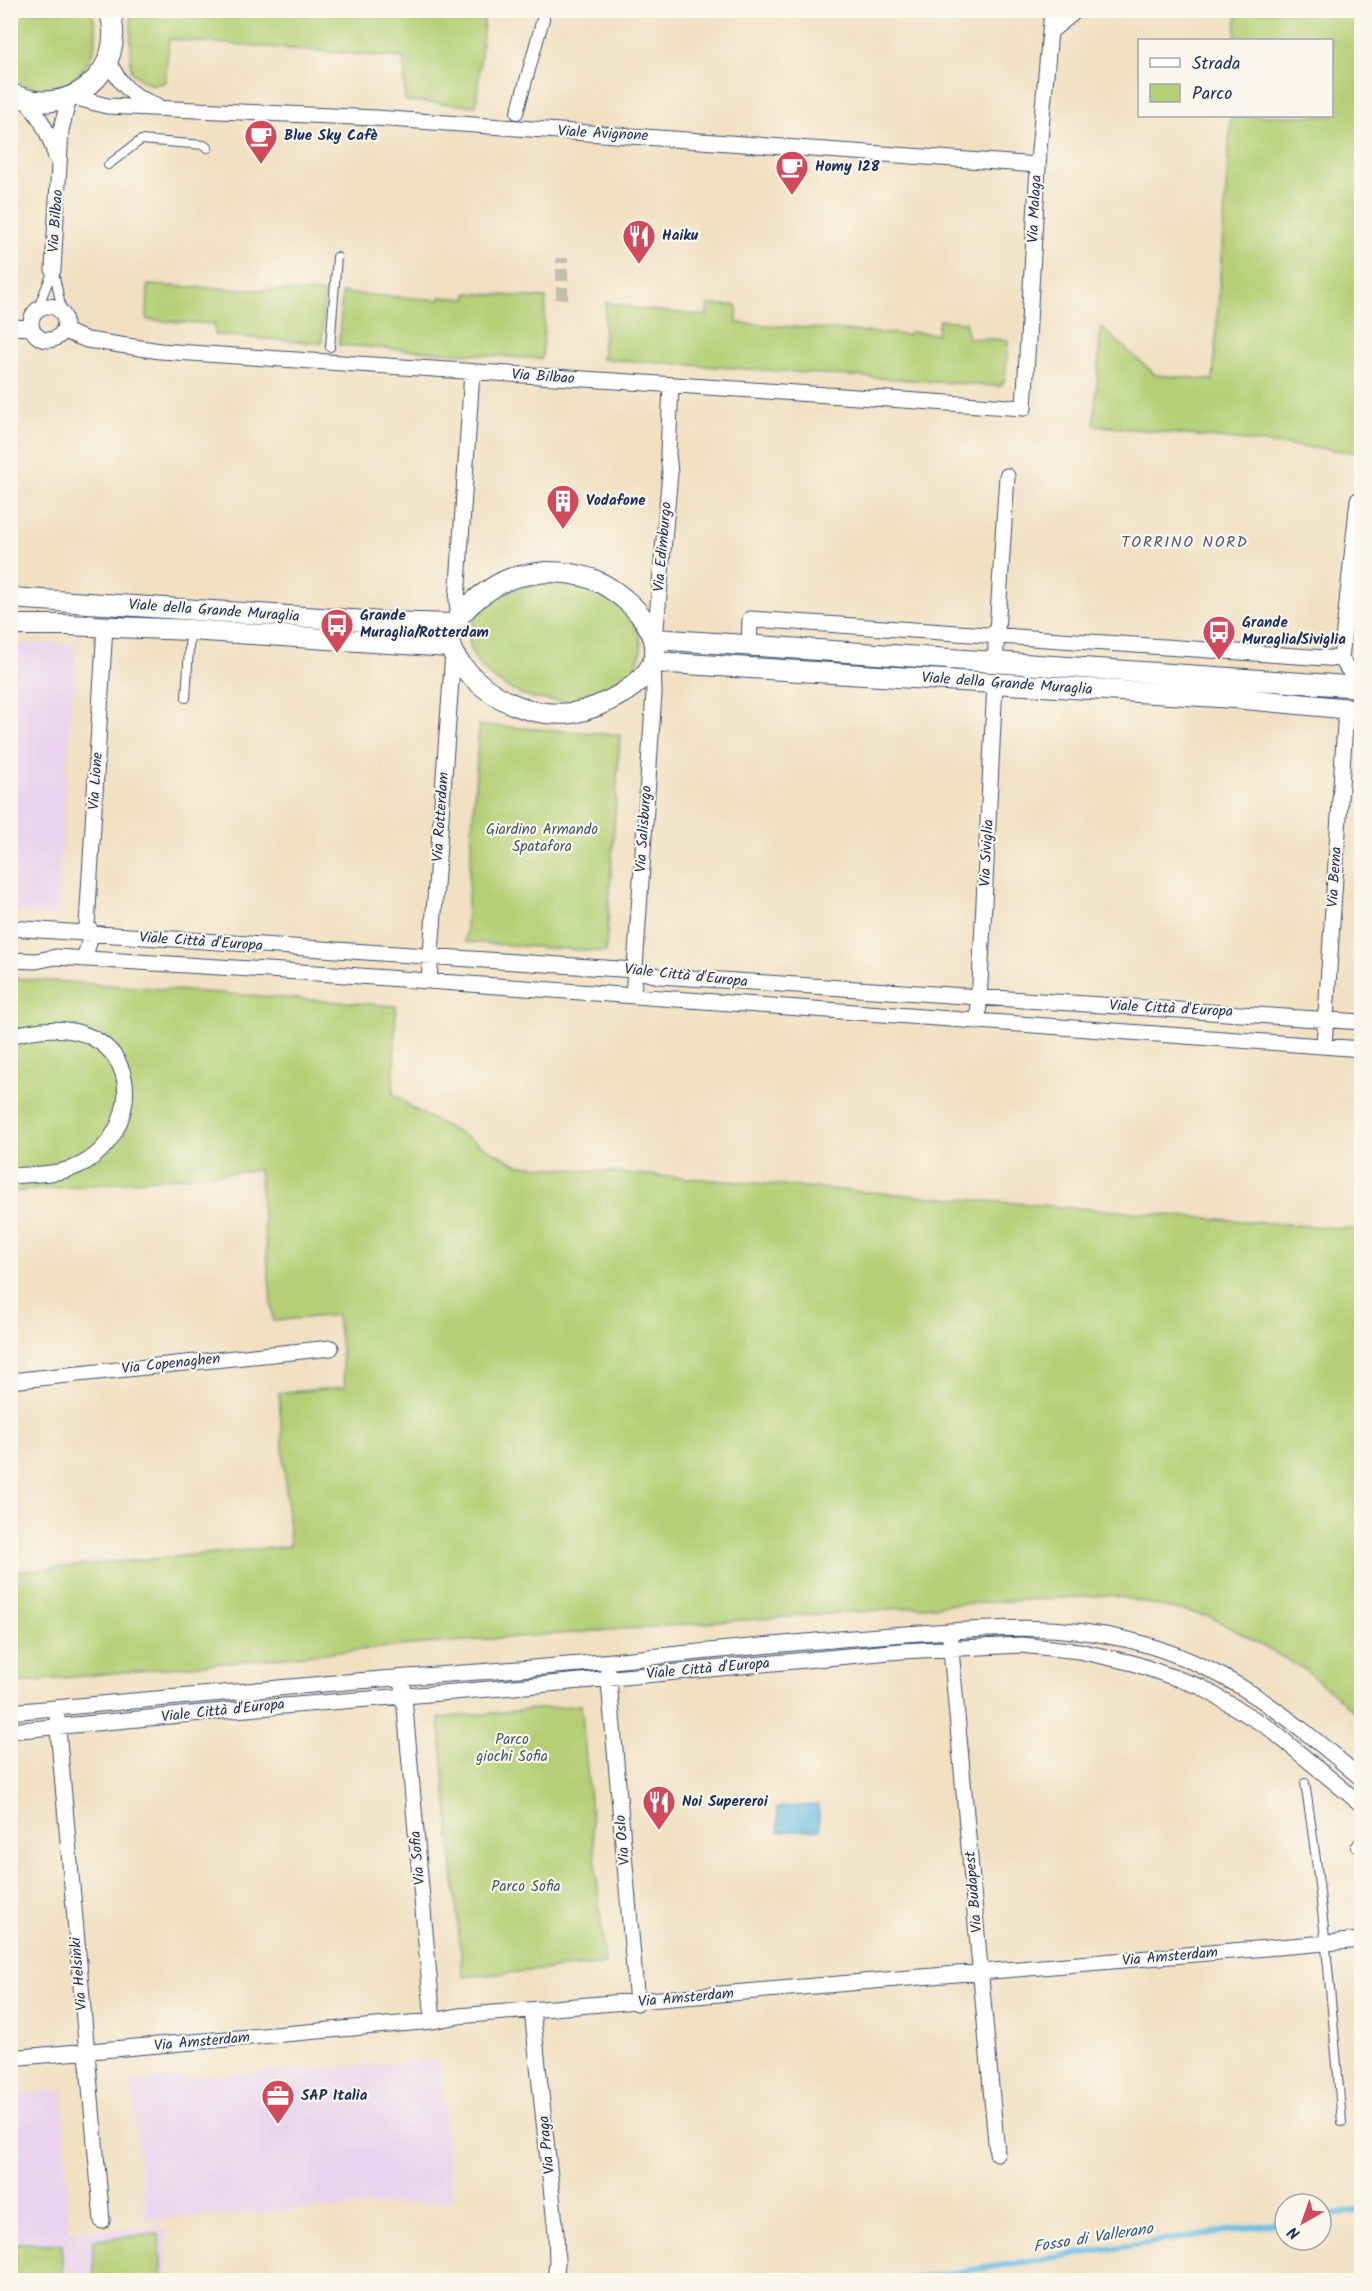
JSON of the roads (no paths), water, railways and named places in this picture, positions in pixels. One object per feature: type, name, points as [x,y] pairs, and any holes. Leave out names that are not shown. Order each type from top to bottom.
[{"type":"street","points":[[18,96],[48,102],[71,97],[94,81],[108,60],[113,36],[109,10]]},
{"type":"street","name":"Via Malaga","points":[[1024,408],[1038,165],[1052,10]]},
{"type":"street","points":[[1051,31],[1077,10]]},
{"type":"street","points":[[517,113],[543,19]]},
{"type":"street","name":"Viale Avignone","points":[[108,60],[117,79],[127,90],[143,100],[168,108]]},
{"type":"street","name":"Via Bilbao","points":[[18,96],[38,114],[46,127],[60,171]]},
{"type":"street","name":"Viale Avignone","points":[[71,97],[107,106],[376,118],[1038,165]]},
{"type":"street","name":"Via Bilbao","points":[[53,270],[61,130],[71,97]]},
{"type":"street","points":[[50,306],[62,311],[66,324],[64,331],[54,339],[47,340],[35,334],[31,322],[37,310],[50,306]]},
{"type":"street","points":[[10,327],[32,328]]},
{"type":"street","name":"Via Bilbao","points":[[64,331],[87,340],[160,351],[1024,408]]},
{"type":"street","points":[[456,621],[472,372]]},
{"type":"street","name":"Via Edimburgo","points":[[655,639],[670,473],[668,454],[671,385]]},
{"type":"street","points":[[995,662],[1007,476]]},
{"type":"street","points":[[1358,500],[1341,659],[1361,687]]},
{"type":"street","points":[[564,572],[592,579],[615,591],[638,612],[655,639],[653,662],[633,686],[610,700],[581,711],[554,713],[530,710],[498,697],[468,674],[452,650],[449,636],[456,621],[478,598],[503,582],[536,573],[564,572]]},
{"type":"street","name":"Viale della Grande Muraglia","points":[[10,598],[372,621],[456,621]]},
{"type":"street","points":[[749,647],[750,619],[1341,659]]},
{"type":"street","name":"Viale della Grande Muraglia","points":[[10,625],[190,630],[452,650]]},
{"type":"street","name":"Via Lione","points":[[92,933],[87,925],[105,626]]},
{"type":"street","name":"Viale della Grande Muraglia","points":[[655,639],[1361,687]]},
{"type":"street","name":"Via Rotterdam","points":[[429,981],[452,650]]},
{"type":"street","name":"Viale della Grande Muraglia","points":[[653,662],[1234,699],[1354,709]]},
{"type":"street","name":"Via Salisburgo","points":[[633,996],[654,693],[653,662]]},
{"type":"street","name":"Via Siviglia","points":[[978,1022],[995,684]]},
{"type":"street","name":"Via Berna","points":[[1324,1046],[1354,709]]},
{"type":"street","name":"Viale Città d'Europa","points":[[10,928],[634,970],[659,976],[1362,1022]]},
{"type":"street","points":[[84,959],[92,933]]},
{"type":"street","name":"Viale Città d'Europa","points":[[10,960],[36,961],[56,957],[429,981],[1362,1049]]},
{"type":"street","points":[[10,1036],[51,1029],[79,1033],[92,1038],[106,1048],[118,1065],[124,1080],[126,1098],[115,1134],[93,1158],[65,1171],[10,1176]]},
{"type":"street","name":"Via Copenaghen","points":[[10,1381],[331,1348]]},
{"type":"street","name":"Viale Città d'Europa","points":[[10,1712],[401,1677],[607,1662],[781,1644],[1023,1627],[1060,1629],[1129,1640],[1180,1656],[1222,1676],[1267,1702],[1305,1730],[1362,1779]]},
{"type":"street","name":"Via Budapest","points":[[950,1631],[997,2153]]},
{"type":"street","name":"Viale Città d'Europa","points":[[10,1731],[782,1662],[951,1648],[1021,1645],[1079,1651],[1133,1662],[1181,1678],[1214,1694],[1269,1728],[1362,1805]]},
{"type":"street","name":"Via Oslo","points":[[607,1662],[637,2003]]},
{"type":"street","name":"Via Sofia","points":[[401,1677],[433,2021]]},
{"type":"street","name":"Via Helsinki","points":[[56,1709],[102,2221]]},
{"type":"street","name":"Via Amsterdam","points":[[10,2058],[433,2021],[458,2016],[637,2003],[1362,1940]]},
{"type":"street","name":"Via Praga","points":[[532,2010],[556,2233],[555,2280]]},
{"type":"lane","points":[[108,165],[141,140],[204,145],[208,148]]},
{"type":"lane","points":[[330,347],[337,257]]},
{"type":"lane","points":[[37,310],[53,270]]},
{"type":"lane","points":[[53,270],[62,311]]},
{"type":"lane","points":[[186,698],[190,630]]},
{"type":"lane","points":[[781,1644],[782,1662]]},
{"type":"lane","points":[[1305,1783],[1315,1843],[1326,1943],[1342,2122]]},
{"type":"lane","points":[[1355,1847],[1362,1838]]},
{"type":"water","points":[[818,1805],[820,1829],[779,1832],[777,1808]]},
{"type":"waterway","name":"Fosso di Vallerano","points":[[1333,2214],[1362,2210]]},
{"type":"waterway","name":"Fosso di Vallerano","points":[[906,2280],[1273,2224]]},
{"type":"tunnel","points":[[562,258],[562,299]]},
{"type":"place","name":"Blue Sky Cafè","points":[[261,165]]},
{"type":"place","name":"Homy 128","points":[[792,196]]},
{"type":"place","name":"Haiku","points":[[639,265]]},
{"type":"place","name":"Vodafone","points":[[563,530]]},
{"type":"place","name":"Grande Muraglia/Rotterdam","points":[[337,654]]},
{"type":"place","name":"Grande Muraglia/Siviglia","points":[[1219,661]]},
{"type":"place","name":"Noi Supereroi","points":[[659,1831]]},
{"type":"place","name":"SAP Italia","points":[[278,2125]]},
{"type":"district","name":"TORRINO NORD","points":[[1185,542]]},
{"type":"park label","name":"Giardino Armando Spatafora","points":[[542,838]]},
{"type":"park label","name":"Parco giochi Sofia","points":[[512,1748]]},
{"type":"park label","name":"Parco Sofia","points":[[526,1887]]}]
